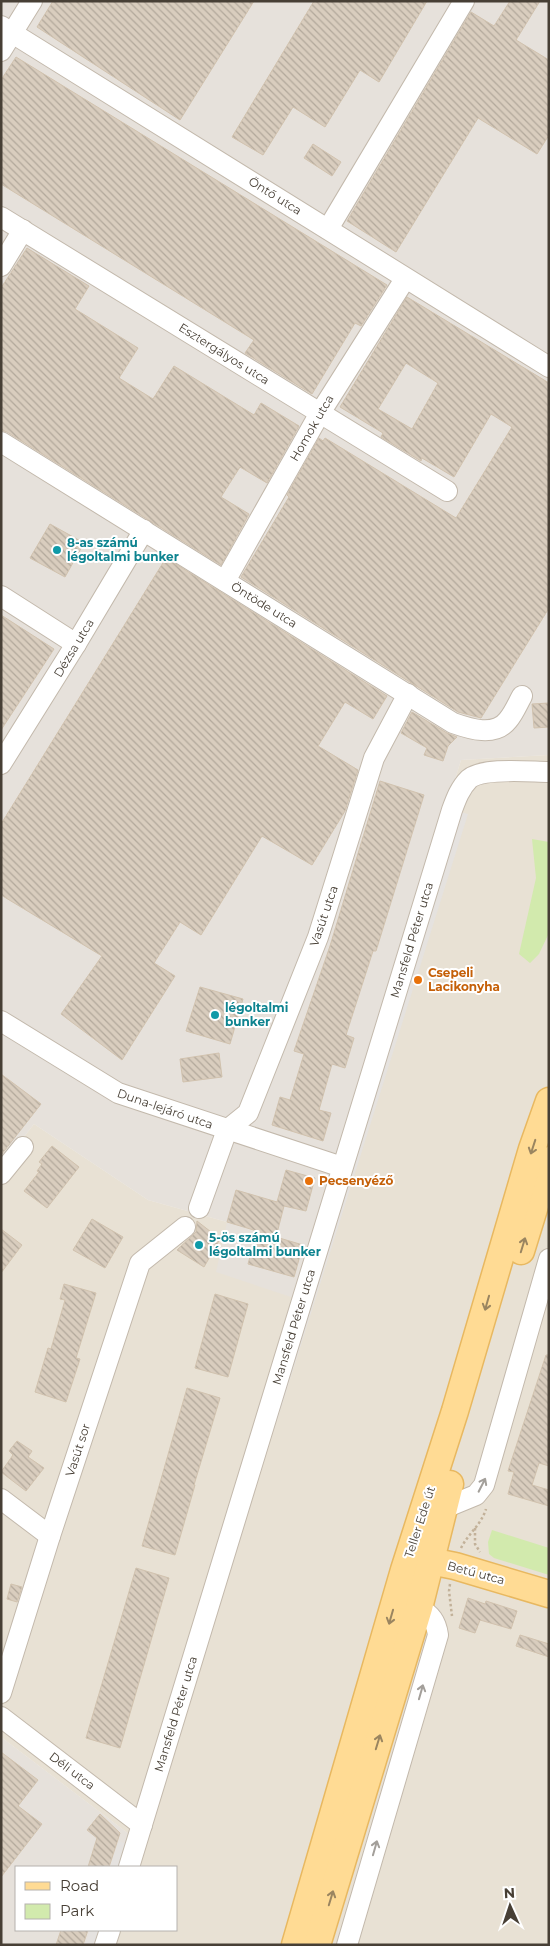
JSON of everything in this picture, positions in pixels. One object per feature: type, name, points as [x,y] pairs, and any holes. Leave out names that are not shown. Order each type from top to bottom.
[{"type":"main road","name":"Teller Ede út","points":[[295,1945],[404,1570],[455,1411],[532,1149],[549,1101]]},
{"type":"main road","name":"Teller Ede út","points":[[317,1945],[419,1608],[442,1509],[549,1160]]},
{"type":"main road","name":"Betű utca","points":[[404,1570],[414,1564],[430,1561],[474,1571],[549,1594]]},
{"type":"street","points":[[1,51],[7,30],[32,1]]},
{"type":"street","points":[[328,229],[464,1]]},
{"type":"street","name":"Öntő utca","points":[[7,30],[549,367]]},
{"type":"street","name":"Esztergályos utca","points":[[1,217],[447,491]]},
{"type":"street","points":[[1,266],[23,230]]},
{"type":"street","name":"Homok utca","points":[[225,581],[320,413],[405,278]]},
{"type":"street","name":"Öntöde utca","points":[[1,442],[453,723],[475,730],[494,729],[507,721],[522,696]]},
{"type":"street","name":"Dézsa utca","points":[[1,764],[144,530]]},
{"type":"street","points":[[1,596],[76,644]]},
{"type":"street","name":"Vasút utca","points":[[227,1130],[248,1113],[318,937],[374,758],[408,694]]},
{"type":"street","name":"Mansfeld Péter utca","points":[[129,1866],[452,810],[461,788],[470,778],[486,772],[549,772]]},
{"type":"street","name":"Duna-lejáró utca","points":[[1,1021],[118,1093],[342,1167]]},
{"type":"street","points":[[199,1208],[227,1130]]},
{"type":"street","points":[[1,1174],[23,1147]]},
{"type":"street","name":"Vasút sor","points":[[1,1693],[50,1536],[140,1263],[185,1227]]},
{"type":"street","name":"Teller Ede út","points":[[442,1509],[476,1494],[484,1485],[549,1259]]},
{"type":"street","points":[[1,1499],[50,1536]]},
{"type":"street","points":[[347,1945],[438,1635],[437,1624],[432,1617],[419,1608]]},
{"type":"street","name":"Déli utca","points":[[1,1717],[142,1825]]},
{"type":"street","points":[[105,1945],[110,1931]]},
{"type":"shaded area","points":[[1,1],[549,1],[549,755],[461,760],[294,1298],[216,1272],[227,1222],[148,1200],[34,1124],[1,1166]]},
{"type":"shaded area","points":[[549,755],[549,1945],[94,1945],[99,1931],[178,1931],[178,1866],[119,1866],[129,1834],[1,1737],[1,1166],[34,1124],[148,1200],[227,1222],[294,1298],[461,760]]},
{"type":"shaded area","points":[[452,810],[468,814],[277,1421],[266,1417]]},
{"type":"shaded area","points":[[1,1737],[129,1834],[119,1866],[15,1866],[15,1931],[99,1931],[94,1945],[1,1945]]},
{"type":"shaded area","points":[[119,1841],[126,1844],[119,1866],[110,1866]]},
{"type":"shaded area","points":[[90,1931],[99,1931],[94,1945],[85,1945]]},
{"type":"green space","points":[[532,839],[549,842],[549,933],[539,954],[530,963],[519,954],[536,878]]},
{"type":"green space","points":[[492,1530],[549,1548],[549,1575],[494,1558],[489,1554],[488,1542]]},
{"type":"building","points":[[53,1],[254,1],[180,120],[37,27]]},
{"type":"building","points":[[314,1],[427,1],[379,82],[360,70],[325,127],[293,107],[263,155],[232,137]]},
{"type":"building","points":[[510,1],[540,1],[516,40],[549,60],[549,135],[537,154],[478,118],[396,252],[347,221],[471,12],[494,26]]},
{"type":"building","points":[[16,57],[387,285],[361,326],[355,323],[312,394],[245,353],[254,340],[1,184],[1,80]]},
{"type":"building","points":[[313,144],[341,162],[332,176],[304,158]]},
{"type":"building","points":[[27,248],[89,286],[75,309],[138,348],[119,378],[153,399],[174,366],[254,415],[261,403],[299,426],[267,483],[240,467],[221,497],[249,514],[221,565],[1,430],[1,288]]},
{"type":"building","points":[[407,297],[549,383],[549,608],[481,718],[458,712],[241,577],[289,497],[287,495],[319,438],[323,441],[325,438],[456,518],[512,427],[491,414],[454,477],[422,458],[421,461],[381,437],[383,433],[340,407]],"holes":[[[406,363],[438,383],[412,429],[378,409]]]},
{"type":"building","name":"8-as számú légoltalmi bunker","points":[[50,524],[84,543],[65,577],[30,558]]},
{"type":"building","points":[[166,558],[387,696],[373,719],[345,702],[318,746],[358,770],[345,811],[312,865],[262,836],[201,935],[180,922],[154,963],[175,976],[122,1060],[61,1014],[102,956],[1,895],[1,824]]},
{"type":"building","points":[[1,615],[54,649],[1,730]]},
{"type":"building","points":[[549,703],[549,727],[534,728],[532,704]]},
{"type":"building","points":[[412,712],[457,737],[448,746],[443,761],[424,755],[427,748],[401,733]]},
{"type":"building","points":[[380,781],[424,795],[376,951],[373,951],[346,1035],[354,1038],[345,1068],[332,1064],[319,1110],[331,1113],[323,1141],[272,1125],[280,1097],[290,1100],[304,1054],[294,1051],[330,946]]},
{"type":"building","name":"légoltalmi bunker","points":[[200,987],[243,999],[230,1044],[186,1031]]},
{"type":"building","points":[[219,1053],[222,1077],[183,1082],[180,1059]]},
{"type":"building","points":[[1,1074],[41,1104],[1,1155]]},
{"type":"building","points":[[52,1146],[79,1167],[47,1208],[24,1191],[39,1172],[37,1171],[42,1164],[39,1162]]},
{"type":"building","points":[[286,1170],[315,1178],[306,1211],[284,1206],[276,1237],[303,1245],[294,1277],[248,1264],[257,1231],[227,1222],[236,1190],[277,1202]]},
{"type":"building","points":[[92,1219],[123,1237],[105,1268],[73,1250]]},
{"type":"building","name":"5-ös számú légoltalmi bunker","points":[[197,1221],[220,1239],[204,1267],[177,1250],[196,1232]]},
{"type":"building","points":[[1,1229],[22,1245],[1,1273]]},
{"type":"building","points":[[64,1284],[96,1293],[76,1358],[80,1359],[66,1402],[35,1392],[48,1348],[51,1349],[65,1300],[60,1299]]},
{"type":"building","points":[[215,1294],[248,1304],[228,1377],[195,1368]]},
{"type":"building","points":[[546,1355],[549,1355],[549,1466],[539,1463],[532,1485],[549,1490],[549,1506],[508,1494],[514,1472],[508,1471]]},
{"type":"building","points":[[187,1388],[220,1398],[175,1555],[142,1546]]},
{"type":"building","points":[[17,1441],[32,1451],[28,1457],[44,1468],[26,1491],[1,1472],[13,1455],[9,1451]]},
{"type":"building","points":[[136,1568],[169,1578],[120,1748],[86,1738]]},
{"type":"building","points":[[11,1584],[22,1587],[17,1602],[7,1599]]},
{"type":"building","points":[[468,1598],[485,1604],[486,1601],[517,1611],[511,1629],[480,1620],[475,1633],[459,1628]]},
{"type":"building","points":[[520,1635],[549,1644],[549,1657],[516,1646]]},
{"type":"building","points":[[1,1752],[38,1780],[18,1806],[42,1824],[1,1877]]},
{"type":"building","points":[[100,1814],[120,1833],[109,1866],[88,1866],[97,1838],[87,1830]]},
{"type":"building","points":[[61,1931],[88,1931],[83,1945],[56,1945]]},
{"type":"place","name":"8-as számú légoltalmi bunker","points":[[57,550]]},
{"type":"place","name":"Csepeli Lacikonyha","points":[[418,980]]},
{"type":"place","name":"légoltalmi bunker","points":[[215,1015]]},
{"type":"place","name":"Pecsenyéző","points":[[309,1181]]},
{"type":"place","name":"5-ös számú légoltalmi bunker","points":[[199,1245]]}]
